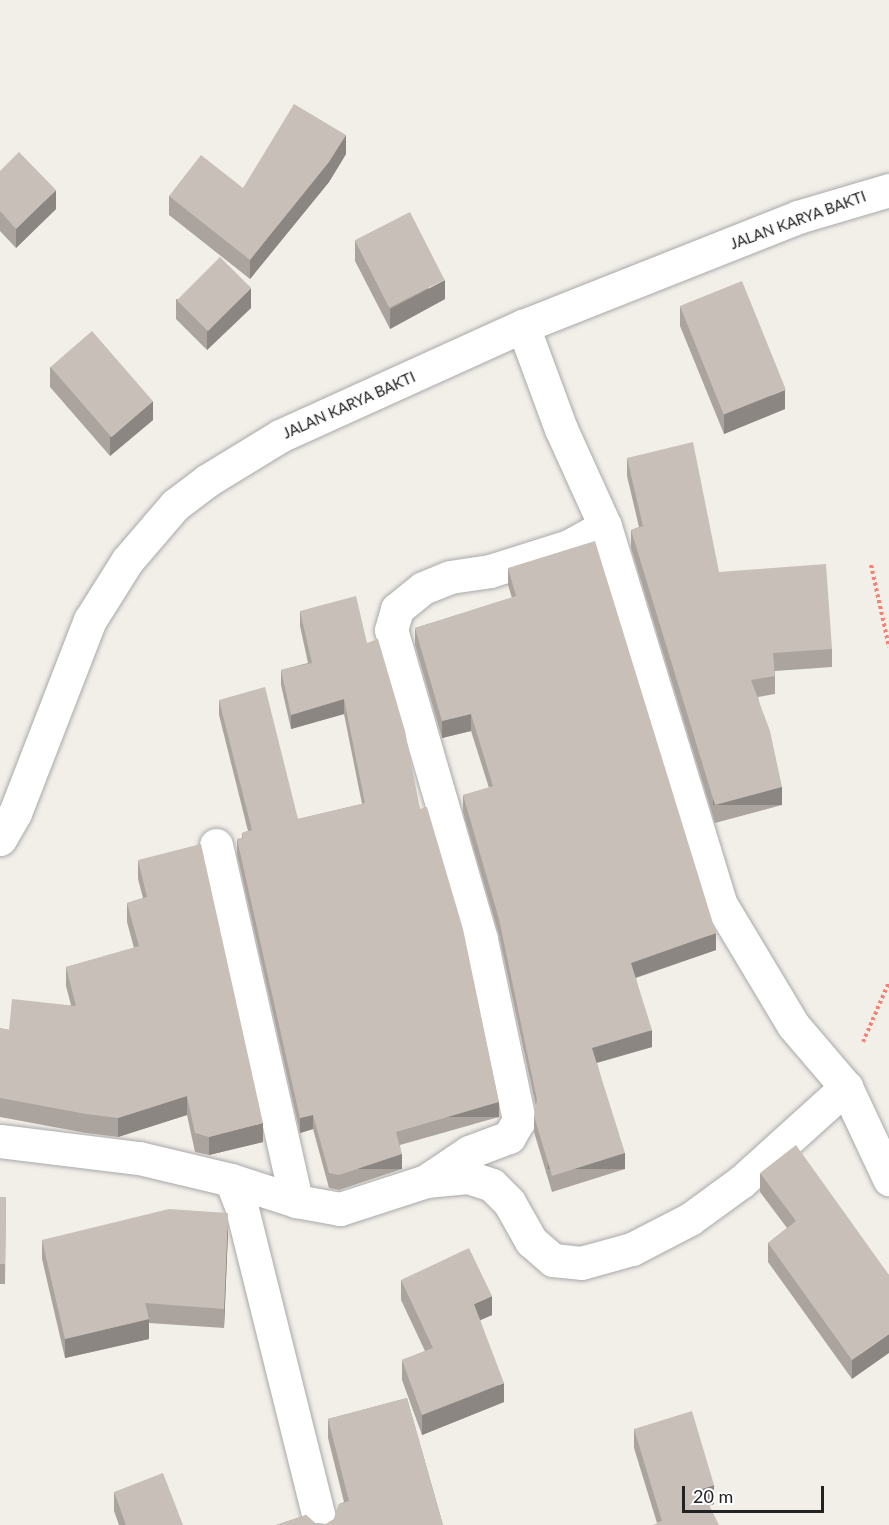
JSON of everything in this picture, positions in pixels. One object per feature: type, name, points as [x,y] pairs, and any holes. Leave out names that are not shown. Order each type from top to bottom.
[{"type":"street","name":"JALAN KARYA BAKTI","points":[[0,838],[15,813],[90,620],[127,561],[175,505],[280,436],[524,326],[798,217],[889,190]]},
{"type":"street","points":[[524,326],[561,429],[605,526],[720,903],[793,1025],[846,1087],[889,1179]]},
{"type":"street","points":[[0,1141],[140,1158],[231,1180],[296,1201],[328,1208],[357,1207],[426,1181],[469,1152],[509,1137],[519,1120],[480,939],[391,630],[397,609],[423,588],[450,577],[490,571],[569,546],[605,526]]},
{"type":"street","points":[[216,845],[296,1201]]},
{"type":"street","points":[[426,1181],[468,1177],[492,1185],[509,1202],[531,1241],[553,1260],[581,1263],[632,1249],[690,1219],[741,1182],[846,1087]]},
{"type":"street","points":[[231,1180],[242,1209],[321,1525]]},
{"type":"path","points":[[871,565],[889,648]]},
{"type":"path","points":[[846,1087],[889,982]]},
{"type":"building","points":[[294,104],[346,135],[329,162],[250,260],[169,196],[201,155],[243,188]]},
{"type":"building","points":[[19,152],[56,190],[16,229],[0,211],[0,171]]},
{"type":"building","points":[[410,212],[445,280],[389,308],[355,240]]},
{"type":"building","points":[[220,257],[251,288],[208,331],[177,300]]},
{"type":"building","points":[[742,281],[786,389],[724,415],[680,306]]},
{"type":"building","points":[[92,331],[153,401],[112,437],[50,367]]},
{"type":"building","points":[[693,442],[719,572],[826,564],[832,649],[773,653],[775,676],[751,680],[770,731],[782,787],[715,805],[631,530],[643,526],[627,458]]},
{"type":"building","points":[[595,541],[716,933],[631,963],[652,1030],[592,1048],[625,1153],[552,1176],[534,1116],[537,1100],[499,919],[463,795],[493,786],[471,714],[442,721],[415,628],[516,596],[508,568]]},
{"type":"building","points":[[356,596],[367,643],[378,639],[405,731],[420,809],[427,807],[463,929],[499,1102],[396,1132],[402,1154],[339,1175],[329,1173],[313,1115],[300,1118],[237,839],[243,838],[242,833],[252,830],[219,700],[265,687],[298,819],[365,803],[344,699],[291,715],[281,670],[312,663],[300,611]]},
{"type":"building","points":[[201,844],[263,1123],[209,1137],[195,1133],[187,1096],[118,1118],[0,1098],[0,1028],[9,1030],[12,999],[76,1006],[66,967],[139,946],[127,903],[147,897],[138,860]]},
{"type":"building","points":[[796,1145],[889,1275],[889,1334],[852,1360],[768,1243],[796,1221],[760,1173]]},
{"type":"building","points":[[0,1197],[6,1197],[5,1264],[0,1264]]},
{"type":"building","points":[[169,1209],[228,1213],[224,1309],[145,1303],[149,1319],[65,1339],[42,1240]]},
{"type":"building","points":[[469,1248],[492,1296],[474,1304],[504,1383],[422,1415],[402,1360],[433,1348],[401,1280]]},
{"type":"building","points":[[407,1398],[443,1525],[276,1525],[306,1515],[315,1523],[326,1524],[334,1519],[339,1504],[349,1501],[328,1419]]},
{"type":"building","points":[[692,1411],[714,1485],[701,1489],[719,1525],[653,1525],[662,1521],[634,1429]]},
{"type":"building","points":[[163,1473],[183,1525],[126,1525],[114,1492]]}]
